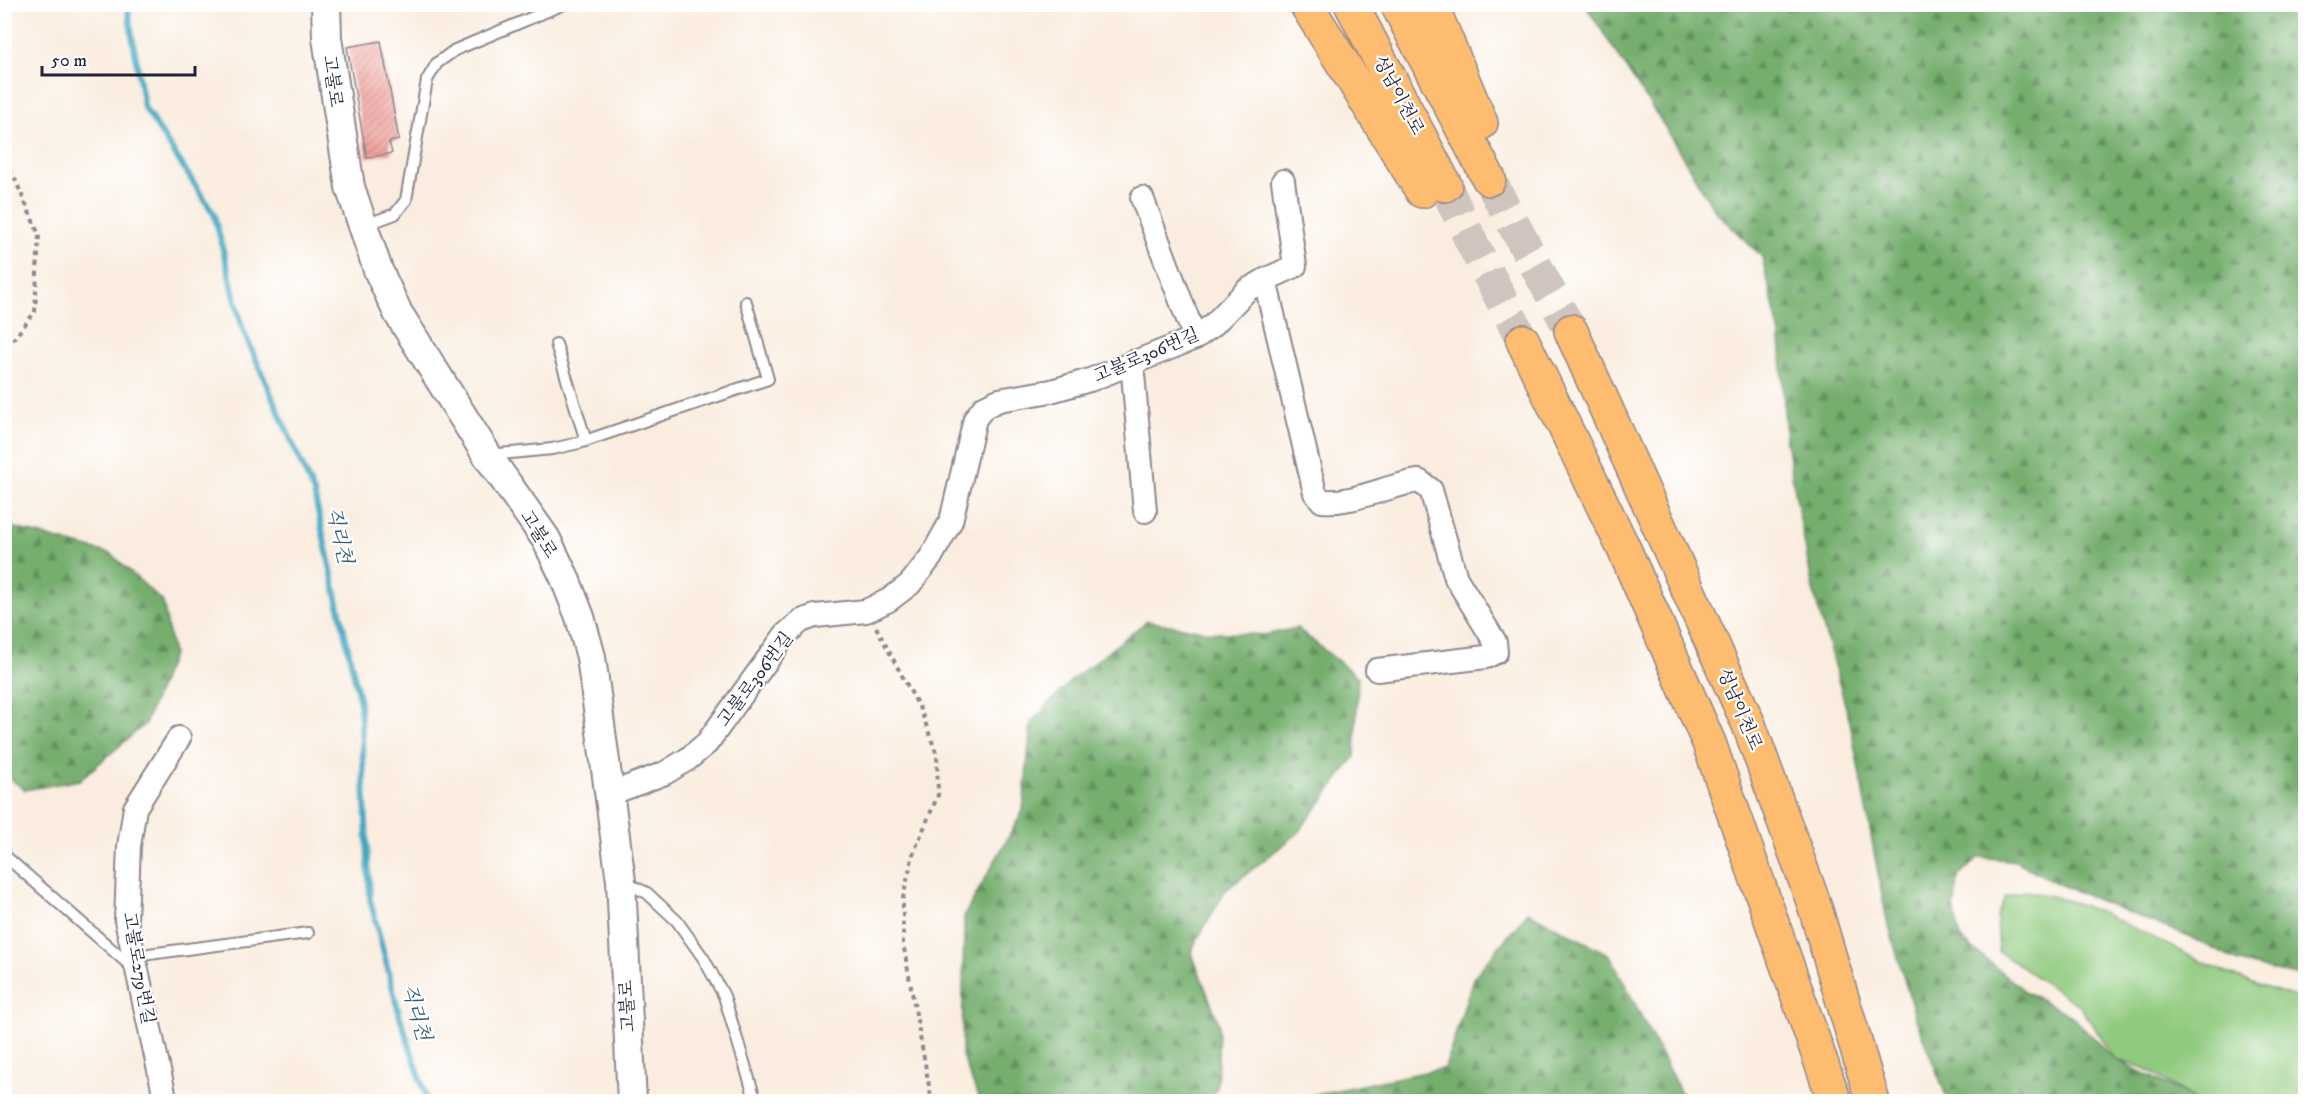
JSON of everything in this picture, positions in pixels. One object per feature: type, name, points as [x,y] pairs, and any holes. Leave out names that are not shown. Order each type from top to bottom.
[{"type":"highway","name":"성남이천로","points":[[1306,4],[1434,188],[1352,4]]},
{"type":"highway","points":[[1397,4],[1496,177],[1431,4]]},
{"type":"highway","name":"성남이천로","points":[[1571,332],[1749,724],[1814,904],[1873,1101]]},
{"type":"highway","points":[[1523,341],[1624,549],[1709,743],[1835,1101]]},
{"type":"street","name":"고불로","points":[[326,4],[327,38],[351,187],[378,270],[398,313],[487,455],[546,539],[580,616],[591,657],[621,881],[632,1101]]},
{"type":"street","name":"고불로306번길","points":[[610,794],[665,773],[688,759],[707,743],[786,634],[801,621],[816,616],[866,611],[889,600],[910,584],[931,557],[951,521],[975,419],[984,407],[999,400],[1051,392],[1090,380],[1195,338],[1213,325],[1247,290],[1295,266],[1283,181]]},
{"type":"street","points":[[1142,198],[1195,338]]},
{"type":"street","points":[[1265,280],[1315,493],[1322,501],[1337,502],[1419,481],[1431,490],[1456,578],[1495,642],[1496,652],[1486,657],[1377,670]]},
{"type":"street","points":[[1132,362],[1145,511]]},
{"type":"street","name":"고불로279번길","points":[[166,1101],[126,920],[129,846],[135,807],[179,738]]},
{"type":"lane","points":[[362,226],[395,214],[406,200],[427,80],[437,63],[455,50],[564,4]]},
{"type":"lane","points":[[487,455],[552,449],[586,441],[768,380],[746,302]]},
{"type":"lane","points":[[556,344],[586,441]]},
{"type":"lane","points":[[4,855],[136,964],[308,933]]},
{"type":"lane","points":[[621,881],[647,893],[676,921],[704,958],[724,996],[756,1101]]},
{"type":"path","points":[[4,163],[15,179],[39,236],[34,312],[4,351]]},
{"type":"path","points":[[866,611],[921,711],[937,755],[938,795],[913,854],[903,898],[903,943],[932,1101]]},
{"type":"green space","points":[[1585,5],[2305,5],[2305,974],[2287,974],[2239,962],[2194,939],[2058,884],[2016,861],[1979,857],[1959,876],[1954,906],[1960,938],[2026,992],[2072,1016],[2116,1060],[2182,1092],[2193,1101],[1949,1102],[1915,1017],[1886,916],[1850,722],[1813,590],[1786,442],[1780,335],[1762,257],[1715,211],[1663,124]]},
{"type":"green space","points":[[4,525],[111,554],[163,602],[173,654],[145,724],[80,780],[25,790],[5,775]]},
{"type":"green space","points":[[1147,621],[1209,632],[1264,635],[1297,628],[1358,677],[1355,757],[1297,834],[1225,891],[1191,951],[1219,1024],[1217,1088],[1210,1101],[980,1101],[962,1056],[964,916],[1023,811],[1031,722],[1073,679]]},
{"type":"green space","points":[[2025,891],[2080,904],[2131,926],[2206,964],[2305,1000],[2305,1101],[2197,1101],[2145,1068],[2116,1060],[2080,1006],[1999,952],[1997,916],[2005,897]]},
{"type":"green space","points":[[1528,912],[1610,955],[1685,1101],[1310,1101],[1313,1095],[1445,1068],[1473,978]]},
{"type":"building","points":[[381,41],[399,140],[389,142],[392,153],[367,158],[347,47]]},
{"type":"waterway","name":"직리천","points":[[127,4],[144,107],[214,214],[243,330],[314,493],[360,703],[370,899],[400,1017],[428,1102]]},
{"type":"tunnel","points":[[1489,179],[1571,331]]},
{"type":"tunnel","points":[[1445,185],[1523,341]]}]
